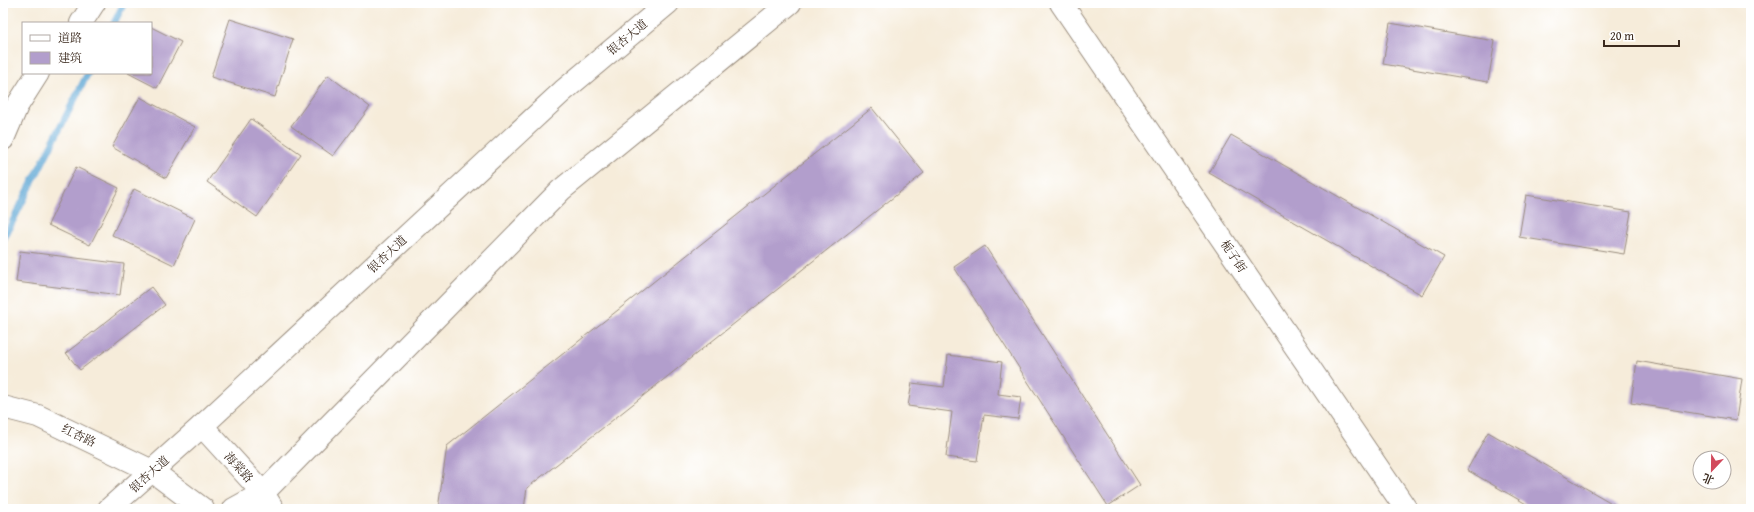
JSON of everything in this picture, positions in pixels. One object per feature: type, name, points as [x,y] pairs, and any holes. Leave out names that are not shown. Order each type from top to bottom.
[{"type":"main road","points":[[81,22],[94,3]]},
{"type":"main road","name":"银杏大道","points":[[109,509],[202,426],[563,91],[668,3]]},
{"type":"main road","points":[[234,509],[268,501],[561,190],[790,3]]},
{"type":"main road","name":"栀子街","points":[[1061,3],[1406,509]]},
{"type":"main road","points":[[3,139],[17,106],[37,74]]},
{"type":"main road","name":"红杏路","points":[[3,407],[38,416],[152,471]]},
{"type":"main road","name":"海棠路","points":[[202,426],[268,501]]},
{"type":"main road","points":[[152,471],[203,509]]},
{"type":"building","points":[[230,19],[293,39],[275,97],[211,77]]},
{"type":"building","points":[[1390,23],[1495,41],[1488,82],[1383,64]]},
{"type":"building","points":[[152,28],[181,42],[157,88],[130,74],[152,74]]},
{"type":"building","points":[[328,75],[370,107],[333,156],[291,126]]},
{"type":"building","points":[[140,97],[195,127],[166,178],[112,147]]},
{"type":"building","points":[[872,108],[924,173],[527,488],[524,509],[438,509],[447,446]]},
{"type":"building","points":[[251,119],[301,154],[257,217],[207,182]]},
{"type":"building","points":[[1231,135],[1444,257],[1422,295],[1209,173]]},
{"type":"building","points":[[76,167],[119,188],[90,245],[48,225]]},
{"type":"building","points":[[134,189],[195,219],[174,265],[112,235]]},
{"type":"building","points":[[1526,195],[1631,212],[1624,254],[1519,237]]},
{"type":"building","points":[[985,246],[1140,485],[1108,506],[954,267]]},
{"type":"building","points":[[20,251],[124,264],[120,295],[16,282]]},
{"type":"building","points":[[151,287],[165,305],[80,370],[66,353]]},
{"type":"building","points":[[948,355],[1002,362],[998,394],[1021,397],[1018,419],[984,415],[977,461],[946,457],[952,412],[908,406],[912,383],[944,387]]},
{"type":"building","points":[[1637,361],[1742,379],[1736,420],[1631,403]]},
{"type":"building","points":[[1488,432],[1622,509],[1535,509],[1467,470]]},
{"type":"waterway","points":[[114,22],[124,3]]},
{"type":"waterway","points":[[3,240],[87,74]]}]
